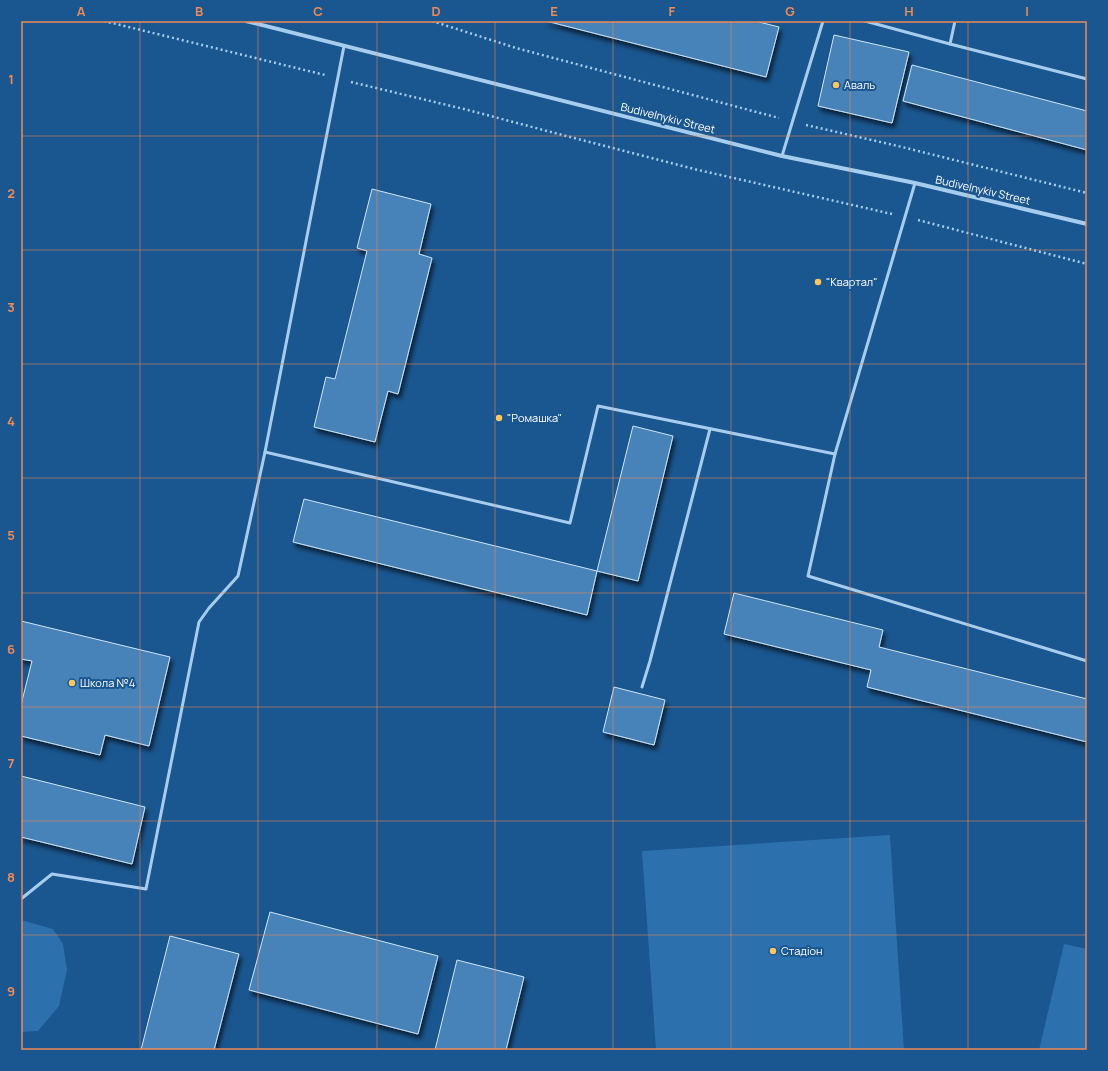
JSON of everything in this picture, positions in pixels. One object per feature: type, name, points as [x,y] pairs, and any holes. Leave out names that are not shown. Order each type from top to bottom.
[{"type":"street","name":"Budivelnykiv Street","points":[[246,21],[782,156],[915,183],[1087,224]]},
{"type":"lane","points":[[782,156],[823,21]]},
{"type":"lane","points":[[864,21],[1087,79]]},
{"type":"lane","points":[[950,44],[955,21]]},
{"type":"lane","points":[[21,899],[52,874],[146,888],[199,622],[209,608],[238,576],[265,452],[344,46]]},
{"type":"lane","points":[[915,183],[835,454],[808,576],[1087,662]]},
{"type":"lane","points":[[265,452],[570,523],[598,406],[835,454]]},
{"type":"lane","points":[[642,687],[652,654],[710,429]]},
{"type":"path","points":[[104,21],[468,110],[694,169],[835,200],[1087,264]]},
{"type":"path","points":[[432,21],[516,48],[792,122],[906,148],[1087,193]]},
{"type":"shaded area","name":"Стадіон","points":[[890,835],[904,1050],[656,1050],[642,851]]},
{"type":"shaded area","points":[[21,920],[53,929],[63,944],[67,970],[59,1006],[38,1031],[21,1032]]},
{"type":"shaded area","points":[[1064,944],[1087,949],[1087,1050],[1039,1050]]},
{"type":"building","points":[[546,21],[755,21],[779,27],[766,77]]},
{"type":"building","points":[[834,35],[909,52],[892,123],[818,106]]},
{"type":"building","points":[[912,65],[1087,111],[1087,150],[903,101]]},
{"type":"building","points":[[372,189],[431,204],[419,254],[432,258],[398,394],[388,391],[375,442],[314,427],[326,377],[335,379],[367,251],[357,248]]},
{"type":"building","points":[[633,426],[673,436],[638,581],[597,571]]},
{"type":"building","points":[[304,499],[597,571],[587,615],[293,542]]},
{"type":"building","points":[[734,593],[883,630],[879,647],[1087,699],[1087,742],[867,687],[871,670],[724,634]]},
{"type":"building","points":[[21,621],[170,657],[149,746],[105,735],[100,755],[21,736],[21,705],[32,661],[21,659]]},
{"type":"building","points":[[614,687],[665,700],[654,745],[603,732]]},
{"type":"building","points":[[21,776],[145,807],[132,864],[21,837]]},
{"type":"building","points":[[270,912],[438,956],[418,1034],[249,990]]},
{"type":"building","points":[[170,936],[239,954],[214,1050],[141,1050]]},
{"type":"building","points":[[457,960],[524,977],[506,1050],[435,1050]]},
{"type":"place","name":"Аваль","points":[[836,85]]},
{"type":"place","name":"\"Квартал\"","points":[[818,282]]},
{"type":"place","name":"\"Ромашка\"","points":[[499,418]]},
{"type":"place","name":"Школа №4","points":[[72,683]]},
{"type":"place","name":"Стадіон","points":[[773,951]]}]
